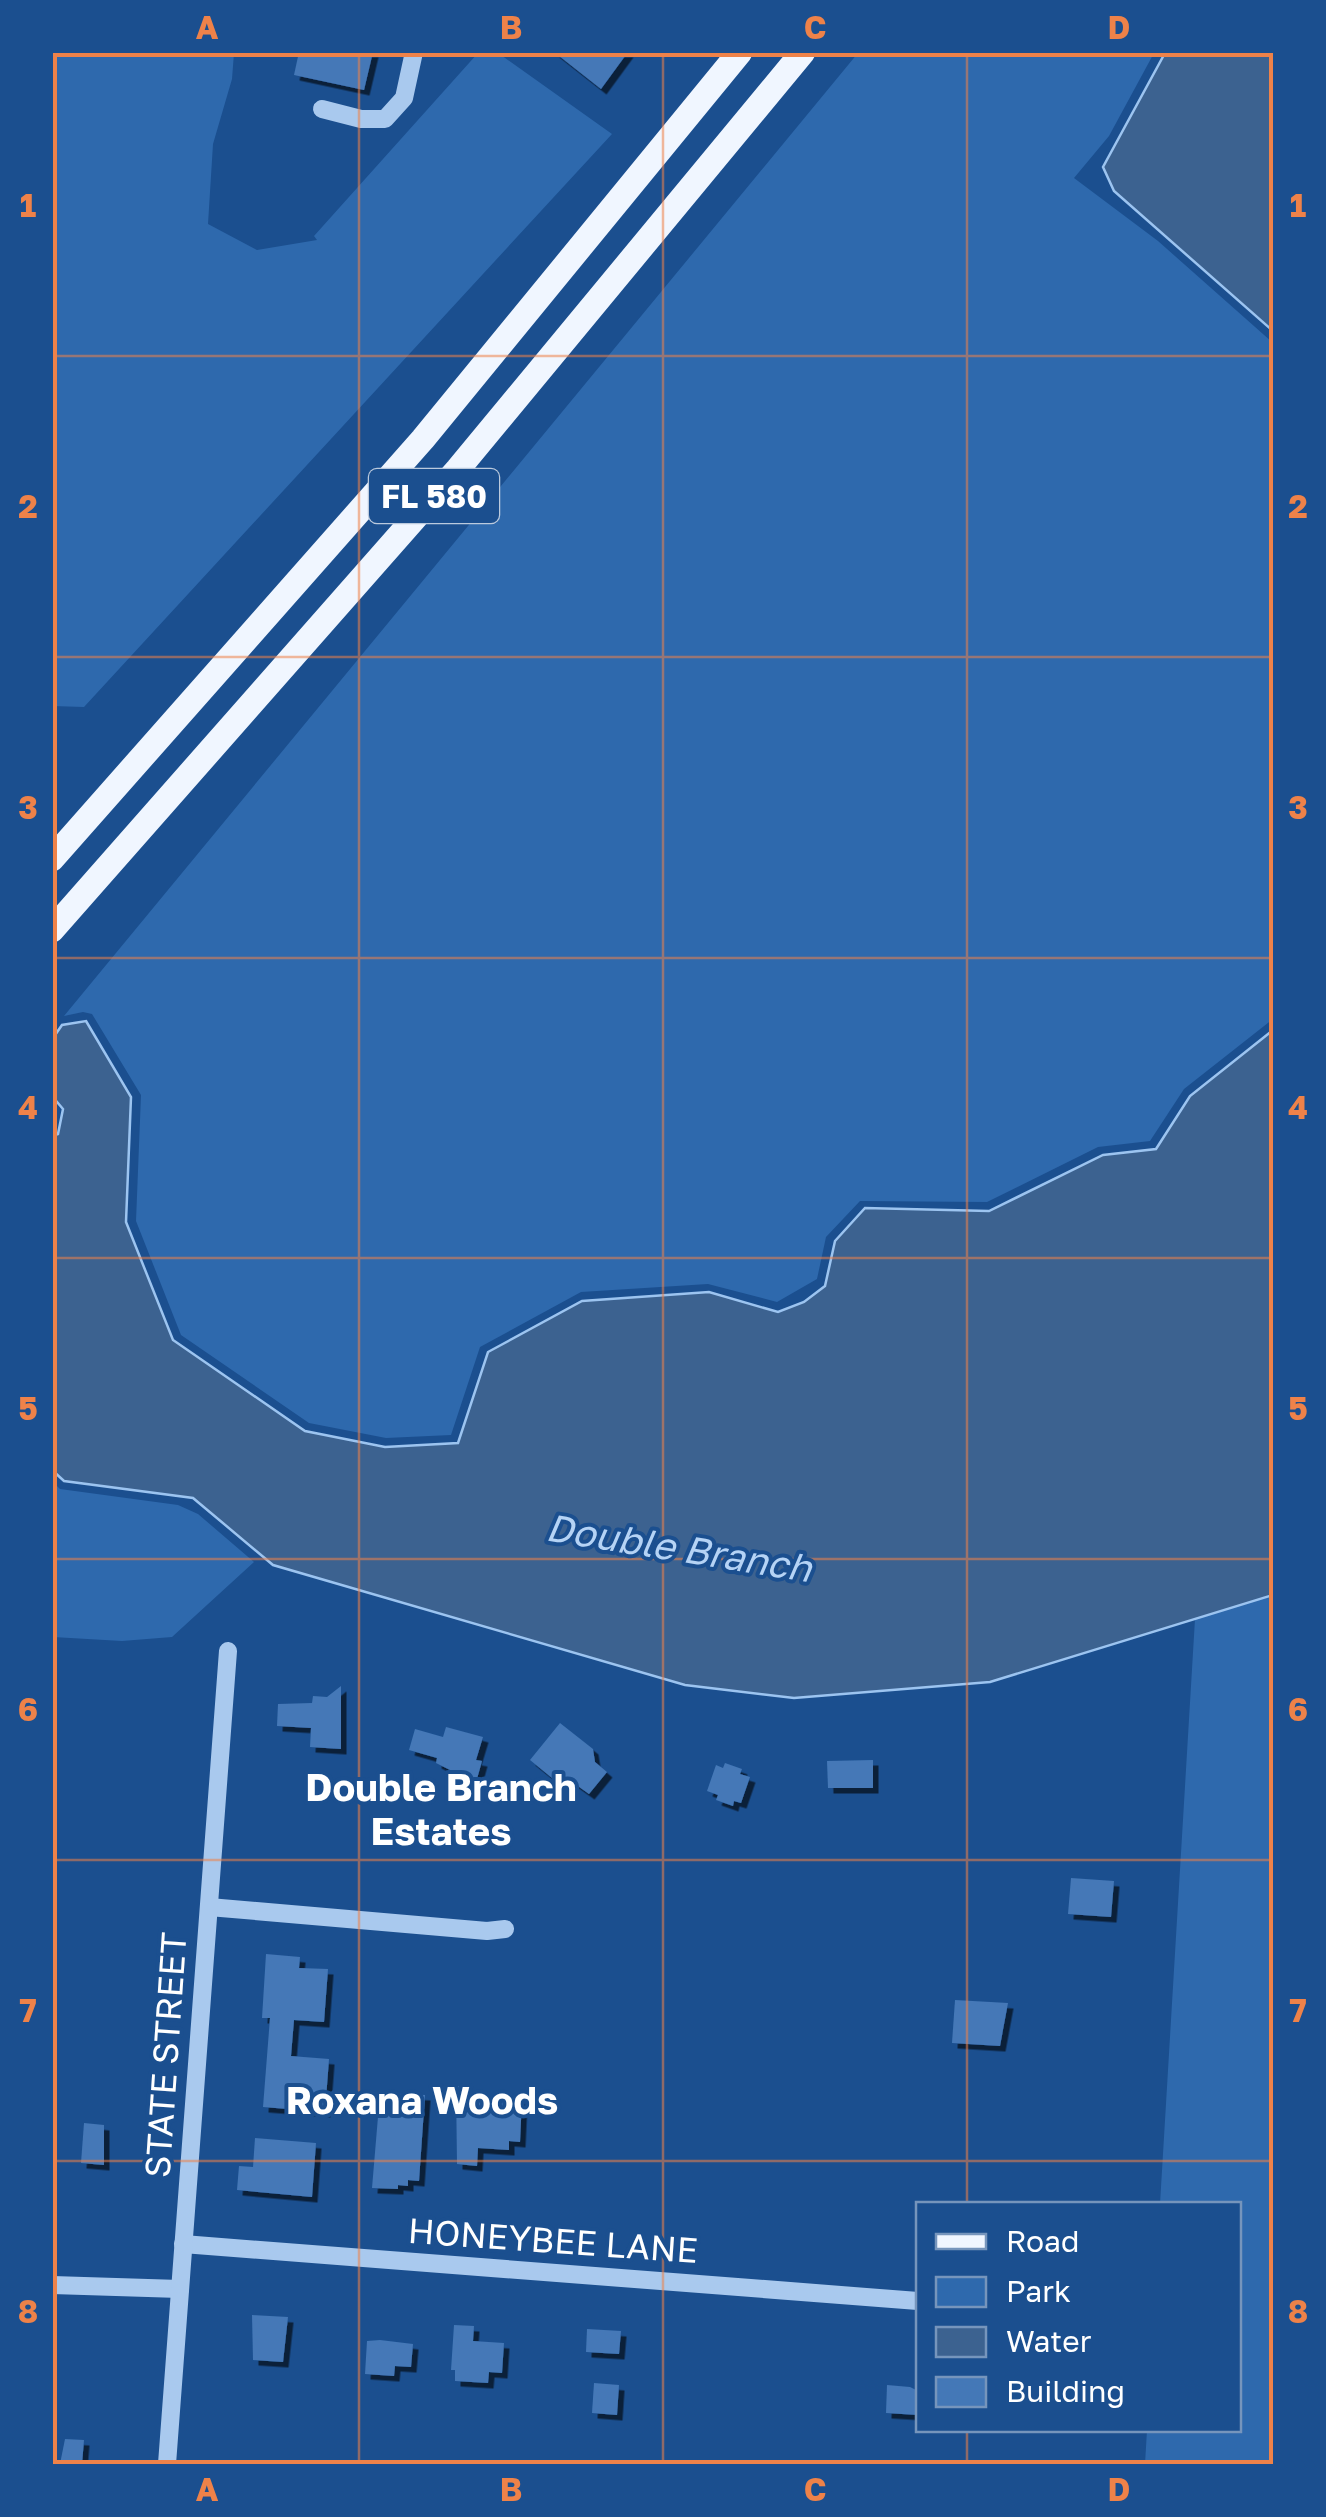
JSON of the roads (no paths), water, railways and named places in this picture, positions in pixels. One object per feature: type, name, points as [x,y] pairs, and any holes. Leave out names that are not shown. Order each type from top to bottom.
[{"type":"main road","name":"FL 580","points":[[52,859],[423,439],[740,52]]},
{"type":"main road","name":"FL 580","points":[[52,930],[458,469],[802,52]]},
{"type":"street","points":[[322,109],[361,119],[385,119],[404,98],[414,52]]},
{"type":"street","name":"STATE STREET","points":[[168,2464],[228,1651]]},
{"type":"street","points":[[209,1908],[487,1931],[505,1929]]},
{"type":"street","name":"HONEYBEE LANE","points":[[183,2244],[916,2301]]},
{"type":"street","points":[[52,2285],[180,2289]]},
{"type":"water","points":[[1165,53],[1273,53],[1273,331],[1114,191],[1103,167]]},
{"type":"water","name":"Double Branch","points":[[86,1021],[131,1097],[126,1222],[173,1340],[305,1431],[385,1447],[458,1443],[488,1352],[582,1301],[709,1292],[778,1312],[804,1302],[825,1286],[835,1241],[865,1208],[989,1211],[1103,1155],[1156,1149],[1190,1096],[1273,1030],[1273,1595],[990,1682],[794,1698],[685,1685],[273,1565],[193,1498],[64,1481],[52,1470],[52,1136],[58,1134],[63,1109],[52,1096],[53,1038],[62,1025]]},
{"type":"district","name":"Double Branch Estates","points":[[441,1808]]},
{"type":"district","name":"Roxana Woods","points":[[422,2099]]}]
